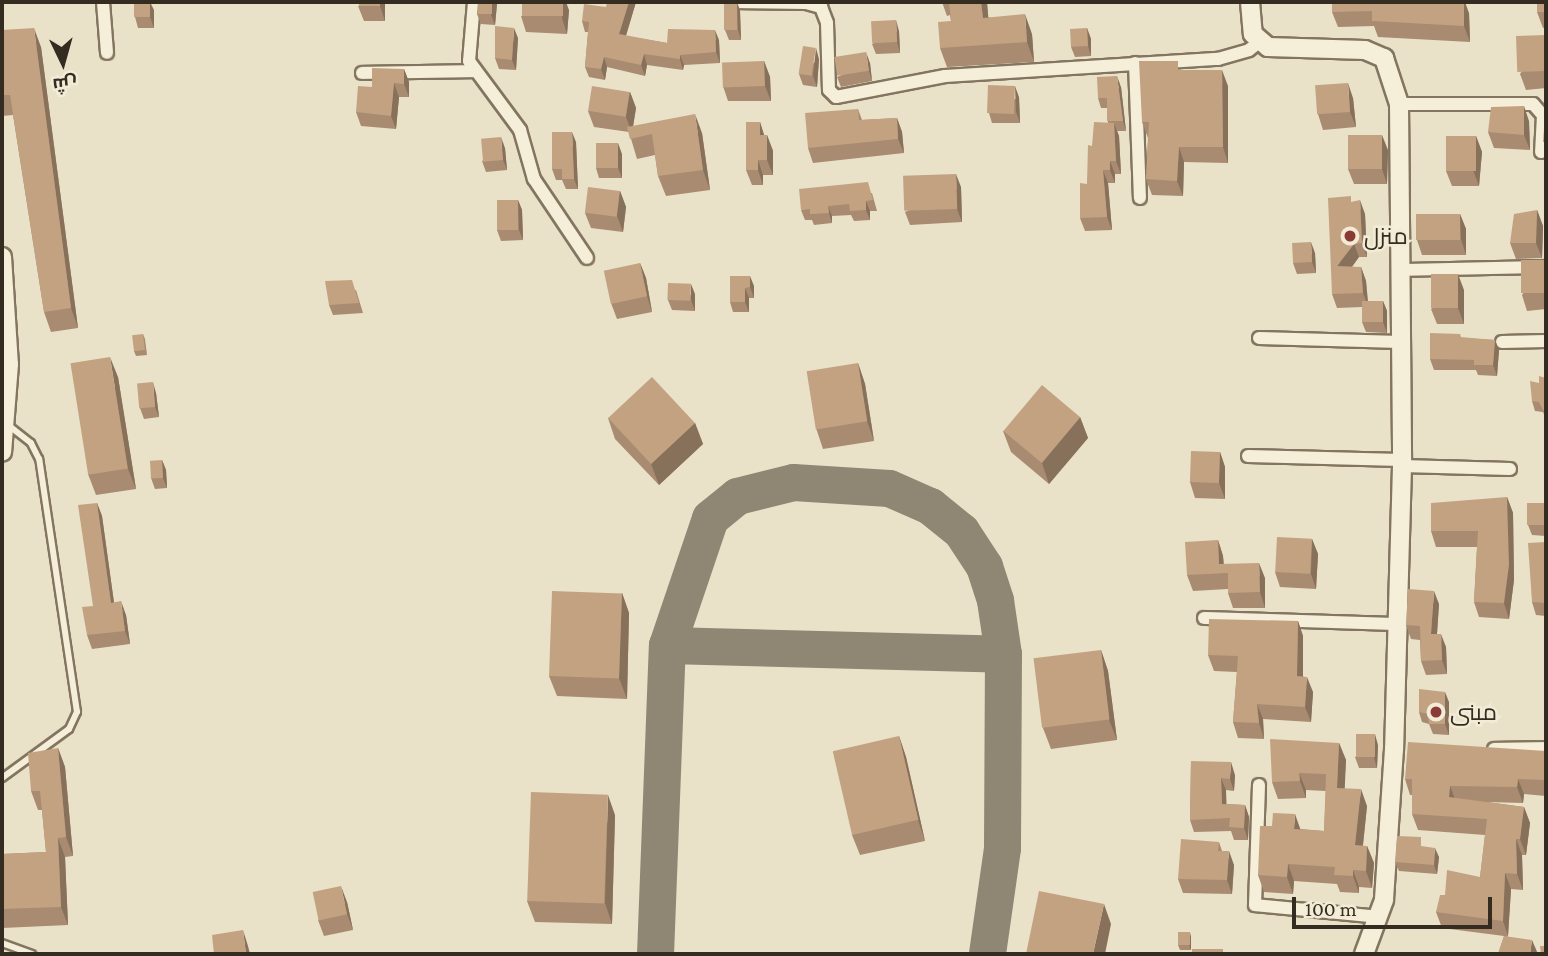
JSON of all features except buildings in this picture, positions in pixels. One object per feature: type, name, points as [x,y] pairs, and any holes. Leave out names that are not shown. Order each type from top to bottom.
[{"type":"main road","points":[[1250,2],[1251,29],[1259,42],[1274,48],[1373,51],[1388,63],[1399,104],[1401,463],[1396,624],[1401,749],[1380,917],[1364,954]]},
{"type":"main road","points":[[2,257],[9,364],[2,452]]},
{"type":"street","points":[[103,2],[107,52]]},
{"type":"street","points":[[474,2],[468,53],[475,71],[520,130],[534,179],[587,258]]},
{"type":"street","points":[[732,2],[806,3],[821,8],[827,23],[829,90],[836,97],[945,76],[1233,57],[1259,42]]},
{"type":"street","points":[[1135,63],[1140,198]]},
{"type":"street","points":[[362,74],[475,71]]},
{"type":"street","points":[[1399,104],[1533,104],[1543,115],[1541,152]]},
{"type":"street","points":[[1400,270],[1546,267]]},
{"type":"street","points":[[1258,338],[1400,342]]},
{"type":"street","points":[[1502,342],[1546,341]]},
{"type":"street","points":[[1248,456],[1510,469]]},
{"type":"street","points":[[1204,618],[1396,624]]},
{"type":"street","points":[[1477,749],[1546,748]]},
{"type":"street","points":[[1259,785],[1255,905],[1380,917]]},
{"type":"lane","points":[[2,778],[69,729],[77,712],[39,458],[31,443],[5,423]]},
{"type":"lane","points":[[2,943],[32,954]]},
{"type":"taxiway","points":[[655,954],[667,645],[710,518],[737,496],[793,482],[889,488],[930,506],[961,531],[984,566],[995,600],[1003,654],[1002,848],[987,954]]},
{"type":"taxiway","points":[[667,645],[1003,654]]},
{"type":"place","name":"منزل","points":[[1350,236]]},
{"type":"place","name":"مبنى","points":[[1436,712]]}]
